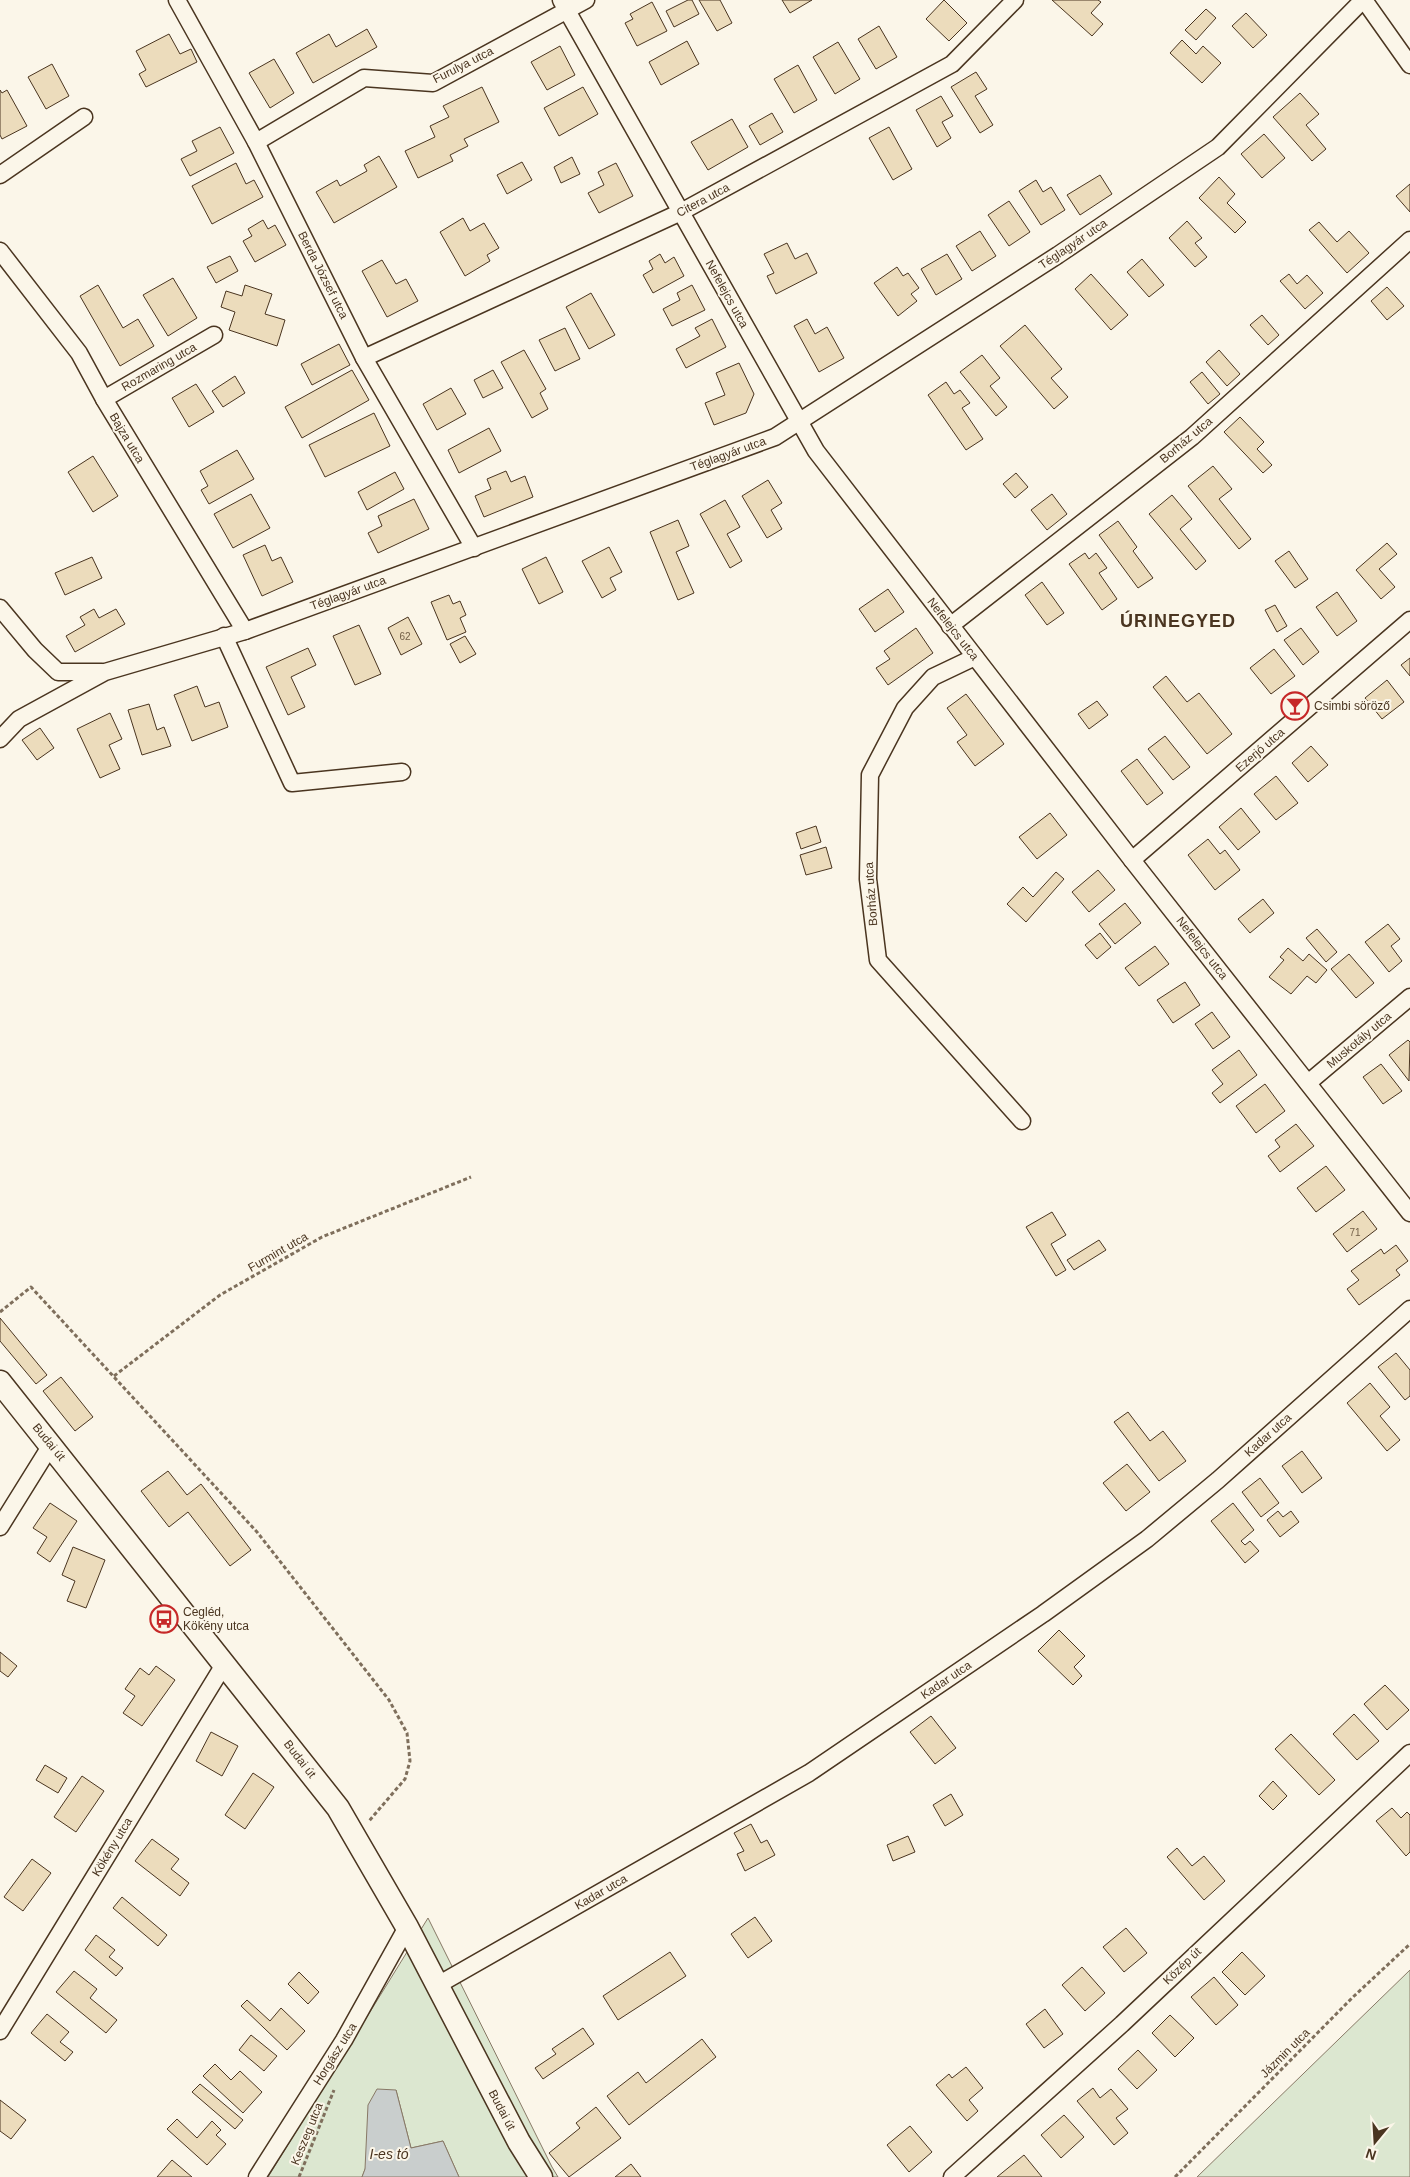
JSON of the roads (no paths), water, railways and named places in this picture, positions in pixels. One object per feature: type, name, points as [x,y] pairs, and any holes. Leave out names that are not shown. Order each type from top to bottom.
[{"type":"street","name":"Berda József utca","points":[[177,0],[256,142],[364,358],[474,548]]},
{"type":"street","name":"Furulya utca","points":[[256,142],[364,78],[433,83],[564,5],[586,0]]},
{"type":"street","name":"Citera utca","points":[[364,358],[681,212],[952,64],[1015,0]]},
{"type":"street","points":[[1364,0],[1410,65]]},
{"type":"street","name":"Téglagyár utca","points":[[0,739],[19,719],[105,672],[245,631],[775,437],[1058,255],[1218,147],[1364,0]]},
{"type":"street","name":"Nefelejcs utca","points":[[564,5],[816,451],[1132,860],[1410,1213]]},
{"type":"street","points":[[0,175],[84,117]]},
{"type":"street","name":"Borház utca","points":[[950,626],[1192,437],[1410,240]]},
{"type":"street","name":"Bajza utca","points":[[0,252],[78,353],[245,631]]},
{"type":"street","name":"Rozmaring utca","points":[[104,399],[214,335]]},
{"type":"street","points":[[0,608],[35,650],[58,672],[105,672]]},
{"type":"street","name":"Ezerjó utca","points":[[1132,860],[1410,620]]},
{"type":"street","points":[[224,636],[292,784],[402,772]]},
{"type":"street","name":"Borház utca","points":[[975,657],[933,677],[906,708],[870,775],[868,879],[878,960],[1022,1121]]},
{"type":"street","name":"Muskotály utca","points":[[1308,1083],[1410,997]]},
{"type":"street","name":"Kadar utca","points":[[436,1986],[809,1773],[1043,1614],[1147,1539],[1218,1480],[1410,1309]]},
{"type":"street","name":"Budai út","points":[[0,1382],[225,1663],[338,1808],[407,1927],[436,1986],[519,2142],[540,2177]]},
{"type":"street","points":[[0,1527],[51,1445]]},
{"type":"street","name":"Kökény utca","points":[[0,2031],[225,1663]]},
{"type":"street","name":"Közép út","points":[[952,2177],[1122,2024],[1410,1753]]},
{"type":"street","name":"Horgász utca","points":[[257,2177],[344,2040],[407,1927]]},
{"type":"water","name":"I-es tó","points":[[377,2089],[396,2090],[411,2148],[443,2141],[459,2177],[362,2177],[365,2169],[368,2105]]},
{"type":"place","name":"Csimbi söröző","points":[[1295,706]]},
{"type":"place","name":"Cegléd, Kökény utca","points":[[164,1619]]},
{"type":"district","name":"ÚRINEGYED","points":[[1178,621]]}]
